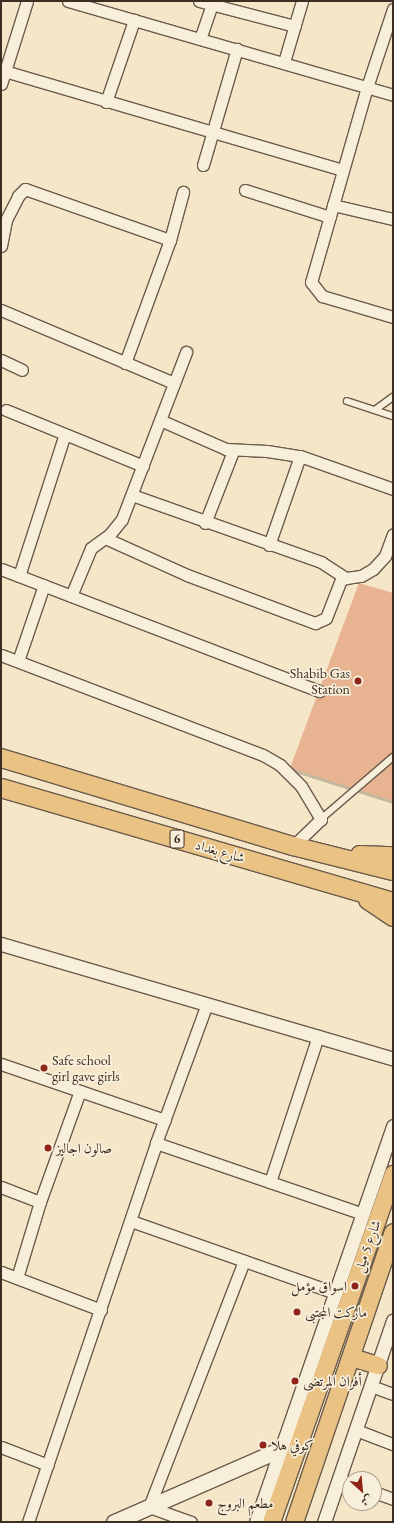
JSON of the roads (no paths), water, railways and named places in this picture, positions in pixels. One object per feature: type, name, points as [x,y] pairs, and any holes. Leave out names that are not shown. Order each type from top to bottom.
[{"type":"highway","name":"شارع بغداد","points":[[1,758],[293,846],[327,853],[393,871]]},
{"type":"highway","name":"شارع بغداد","points":[[1,788],[393,902]]},
{"type":"highway","points":[[327,853],[393,856]]},
{"type":"highway","points":[[352,889],[393,917]]},
{"type":"main road","name":"شارع 5 ميل","points":[[271,1522],[326,1339],[393,1174]]},
{"type":"main road","name":"شارع 5 ميل","points":[[294,1522],[393,1232]]},
{"type":"main road","points":[[351,1357],[378,1365]]},
{"type":"main road","points":[[114,1522],[281,1449]]},
{"type":"street","points":[[1,84],[3,71],[27,1]]},
{"type":"street","points":[[68,1],[284,62],[393,95]]},
{"type":"street","points":[[199,1],[295,26]]},
{"type":"street","points":[[284,62],[302,1]]},
{"type":"street","points":[[200,39],[212,4]]},
{"type":"street","points":[[393,9],[367,87],[311,282],[322,296],[393,317]]},
{"type":"street","points":[[106,102],[134,20]]},
{"type":"street","points":[[202,165],[237,49]]},
{"type":"street","points":[[3,71],[343,170]]},
{"type":"street","points":[[1,246],[4,219],[18,196],[25,189],[170,240]]},
{"type":"street","points":[[245,190],[330,217]]},
{"type":"street","points":[[125,363],[170,240],[183,192]]},
{"type":"street","points":[[333,204],[393,218]]},
{"type":"street","points":[[1,310],[174,383]]},
{"type":"street","points":[[71,596],[87,553],[95,544],[105,538],[119,525],[132,495],[186,352]]},
{"type":"street","points":[[1,360],[22,370]]},
{"type":"street","points":[[6,410],[143,466]]},
{"type":"street","points":[[160,420],[233,451],[267,451],[300,456],[393,489]]},
{"type":"street","points":[[19,576],[65,434]]},
{"type":"street","points":[[205,523],[233,451]]},
{"type":"street","points":[[269,545],[300,456]]},
{"type":"street","points":[[132,495],[205,523],[321,562],[342,577],[355,578],[373,569],[384,556],[393,534]]},
{"type":"street","points":[[105,538],[187,575],[315,623],[326,618],[342,577]]},
{"type":"street","points":[[1,569],[319,691]]},
{"type":"street","points":[[18,661],[44,585]]},
{"type":"street","points":[[1,655],[272,759],[295,778],[321,819],[293,846]]},
{"type":"street","points":[[1,944],[393,1059]]},
{"type":"street","points":[[28,1522],[101,1310],[156,1143],[207,1004]]},
{"type":"street","points":[[270,1182],[318,1036]]},
{"type":"street","points":[[1,1064],[165,1120]]},
{"type":"street","points":[[17,1278],[40,1202],[80,1091]]},
{"type":"street","points":[[256,1522],[281,1449],[326,1339],[335,1293],[393,1126]]},
{"type":"street","points":[[156,1143],[363,1214]]},
{"type":"street","points":[[1,1187],[40,1202]]},
{"type":"street","points":[[131,1221],[335,1293]]},
{"type":"street","points":[[191,1522],[149,1507],[244,1261]]},
{"type":"street","points":[[1,1272],[101,1310]]},
{"type":"street","points":[[346,1471],[356,1430],[378,1365],[390,1342],[393,1321]]},
{"type":"street","points":[[371,1386],[393,1394]]},
{"type":"street","points":[[356,1430],[393,1444]]},
{"type":"street","points":[[1,1447],[48,1465]]},
{"type":"street","points":[[324,1522],[342,1485]]},
{"type":"street","points":[[382,1495],[393,1499]]},
{"type":"lane","points":[[375,410],[393,397]]},
{"type":"lane","points":[[347,401],[393,416]]},
{"type":"lane","points":[[321,819],[393,757]]},
{"type":"place","name":"Shabib Gas Station","points":[[358,681]]},
{"type":"place","name":"Safe school girl gave girls","points":[[44,1068]]},
{"type":"place","name":"صالون اجاليز","points":[[48,1148]]},
{"type":"place","name":"اسواق مؤمل","points":[[355,1286]]},
{"type":"place","name":"ماركت المجتبى","points":[[297,1312]]},
{"type":"place","name":"أفران المرتضى","points":[[295,1381]]},
{"type":"place","name":"كوفي هلا","points":[[263,1445]]},
{"type":"place","name":"مطعم البروج","points":[[209,1503]]}]
